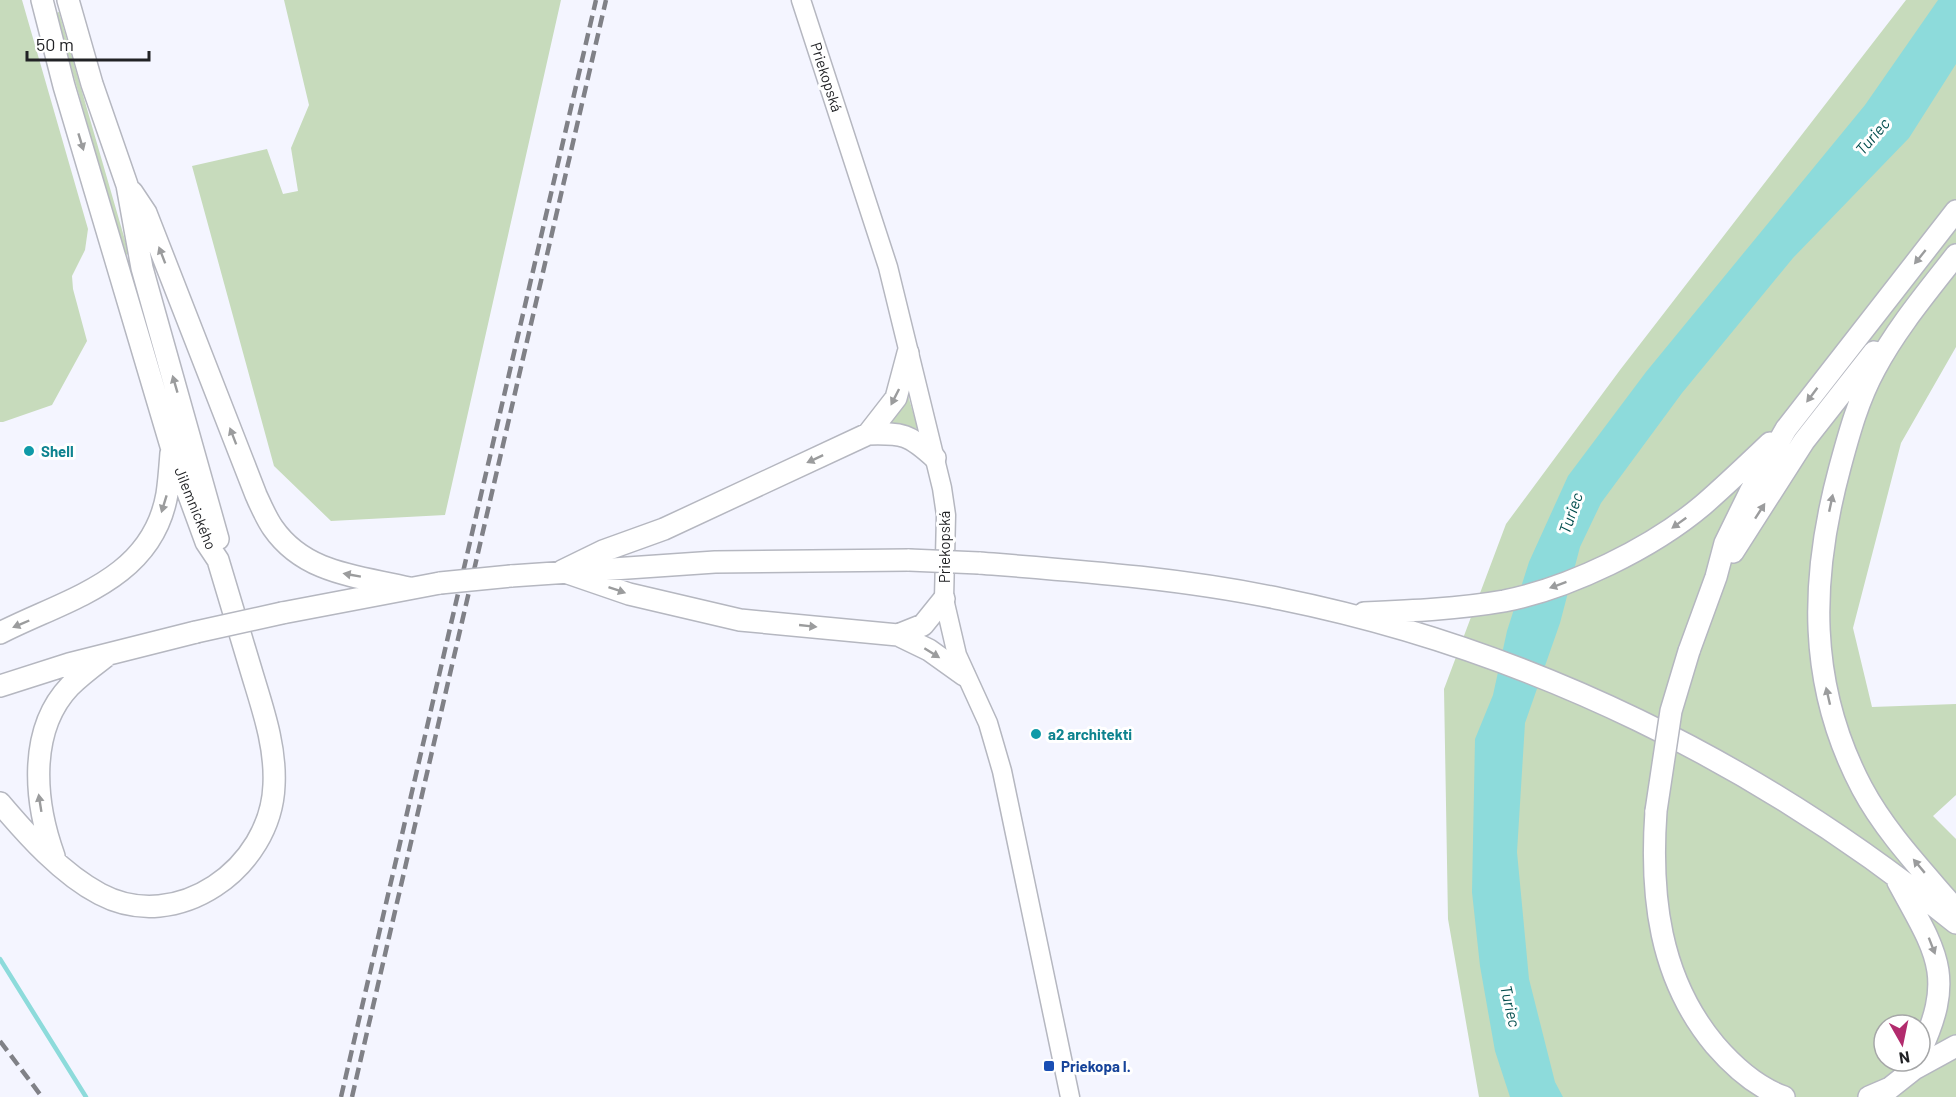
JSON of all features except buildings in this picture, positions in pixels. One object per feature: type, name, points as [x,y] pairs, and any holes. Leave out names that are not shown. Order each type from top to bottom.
[{"type":"main road","name":"Jilemnického","points":[[42,0],[64,86],[171,446],[206,542],[218,560]]},
{"type":"main road","name":"Jilemnického","points":[[68,0],[92,84],[127,185],[142,268],[218,537],[218,560]]},
{"type":"main road","points":[[127,185],[146,213],[256,495],[272,528],[306,561],[329,571],[409,588]]},
{"type":"main road","points":[[1784,1097],[1753,1081],[1727,1059],[1685,1001],[1669,968],[1654,889],[1656,811],[1671,711],[1689,651],[1716,578],[1725,543],[1750,492],[1786,429],[1956,211]]},
{"type":"main road","points":[[1956,255],[1875,368],[1859,405],[1835,484],[1822,549],[1816,603],[1819,654],[1828,698],[1842,745],[1862,788],[1884,824],[1956,911]]},
{"type":"main road","points":[[1716,578],[1804,441],[1893,327],[1928,291]]},
{"type":"main road","points":[[868,434],[896,398],[908,353]]},
{"type":"main road","points":[[1346,614],[1448,609],[1506,600],[1558,585],[1611,562],[1667,532],[1702,506],[1786,429]]},
{"type":"main road","points":[[561,571],[603,551],[664,529],[868,434],[894,433],[914,439],[935,458]]},
{"type":"main road","points":[[0,633],[99,587],[130,564],[150,538],[159,520],[167,496],[171,446]]},
{"type":"main road","points":[[0,802],[22,828],[76,880],[103,896],[143,905],[167,904],[212,889],[248,859],[261,837],[273,802],[272,749],[267,721],[218,560]]},
{"type":"main road","points":[[0,686],[109,654],[282,613],[440,583],[561,571],[766,560],[909,560],[980,563],[1122,575],[1207,586],[1346,614],[1471,653],[1582,694],[1680,739],[1731,767],[1895,876],[1956,923]]},
{"type":"main road","points":[[561,571],[629,594],[740,620],[898,635],[929,650],[964,675]]},
{"type":"main road","points":[[898,635],[923,625],[944,599]]},
{"type":"main road","points":[[56,859],[44,827],[38,793],[39,764],[47,726],[54,709],[69,687],[109,654]]},
{"type":"main road","points":[[1895,876],[1928,936],[1941,978],[1942,988],[1937,1019],[1932,1030]]},
{"type":"main road","points":[[1932,1055],[1956,1046]]},
{"type":"main road","points":[[1869,1097],[1890,1088],[1905,1073]]},
{"type":"street","name":"Priekopská","points":[[801,0],[888,267],[935,458],[946,515],[944,599],[964,675],[988,723],[1002,771],[1070,1097]]},
{"type":"green space","points":[[0,0],[22,0],[88,229],[85,250],[72,276],[73,289],[87,341],[52,405],[3,422],[0,422]]},
{"type":"green space","points":[[284,0],[561,0],[445,515],[331,521],[274,466],[192,166],[267,149],[283,194],[298,191],[291,148],[309,105]]},
{"type":"green space","points":[[1906,0],[1956,0],[1956,347],[1901,443],[1853,628],[1872,707],[1956,704],[1956,795],[1933,816],[1956,839],[1956,1097],[1479,1097],[1448,919],[1444,689],[1506,524],[1620,370]]},
{"type":"green space","points":[[59,12],[129,254],[124,255],[56,13]]},
{"type":"green space","points":[[907,392],[918,429],[889,422]]},
{"type":"water","name":"Turiec","points":[[1938,0],[1956,0],[1956,64],[1909,138],[1793,258],[1682,393],[1601,503],[1580,547],[1560,623],[1525,723],[1517,852],[1529,979],[1555,1082],[1563,1097],[1510,1097],[1495,1051],[1480,966],[1472,892],[1475,739],[1493,695],[1507,631],[1529,562],[1568,476],[1646,372],[1865,105]]},
{"type":"waterway","points":[[0,959],[86,1097]]},
{"type":"railway","points":[[341,1097],[596,0]]},
{"type":"railway","points":[[352,1097],[606,0]]},
{"type":"railway","points":[[0,1041],[42,1097]]},
{"type":"place","name":"Shell","points":[[29,451]]},
{"type":"place","name":"a2 architekti","points":[[1036,734]]},
{"type":"place","name":"Priekopa I.","points":[[1049,1066]]}]
